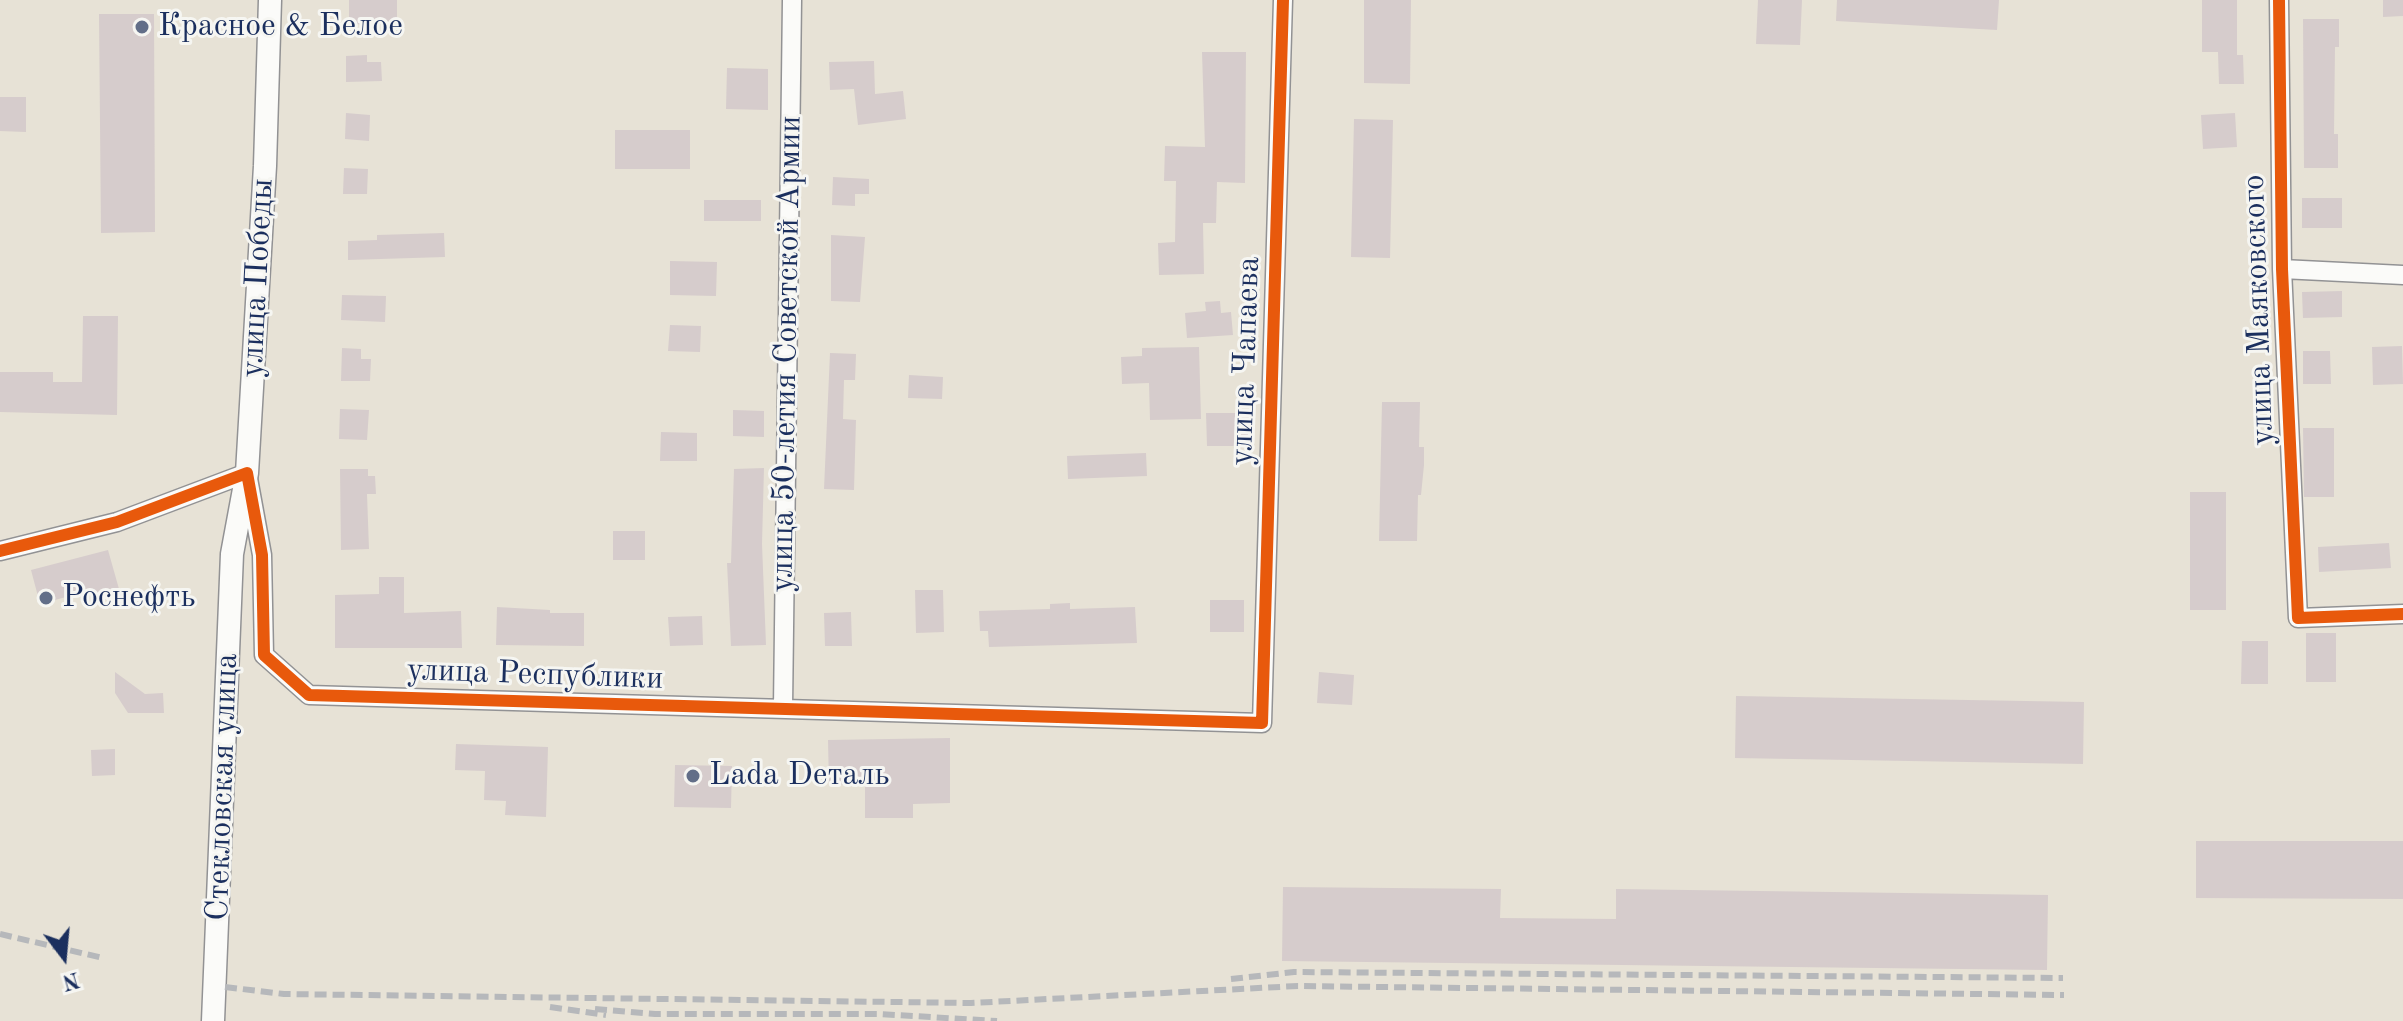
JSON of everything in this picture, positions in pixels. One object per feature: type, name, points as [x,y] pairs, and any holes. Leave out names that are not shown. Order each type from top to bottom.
[{"type":"street","name":"улица Победы","points":[[232,554],[247,473],[265,166],[270,0]]},
{"type":"street","name":"улица 50-летия Советской Армии","points":[[783,707],[792,0]]},
{"type":"street","name":"улица Чапаева","points":[[1262,723],[1283,0]]},
{"type":"street","name":"улица Маяковского","points":[[2279,0],[2282,269],[2298,618],[2403,614]]},
{"type":"street","points":[[2282,269],[2403,275]]},
{"type":"street","points":[[0,551],[117,522],[247,473]]},
{"type":"street","name":"улица Республики","points":[[247,473],[262,555],[264,655],[309,695],[1262,723]]},
{"type":"street","name":"Стекловская улица","points":[[213,1021],[232,554]]},
{"type":"building","points":[[349,0],[397,0],[397,25],[349,24]]},
{"type":"building","points":[[1364,0],[1411,0],[1410,84],[1364,83]]},
{"type":"building","points":[[1758,0],[1802,0],[1800,45],[1756,44]]},
{"type":"building","points":[[1837,0],[1999,0],[1997,30],[1836,21]]},
{"type":"building","points":[[2202,0],[2237,0],[2237,55],[2243,55],[2244,84],[2219,84],[2218,52],[2202,52]]},
{"type":"building","points":[[2383,0],[2403,0],[2403,16],[2383,17]]},
{"type":"building","points":[[99,14],[154,14],[155,232],[101,233]]},
{"type":"building","points":[[2303,19],[2339,19],[2339,47],[2335,47],[2334,134],[2338,134],[2338,168],[2304,168]]},
{"type":"building","points":[[1202,52],[1246,52],[1245,183],[1217,182],[1216,223],[1203,223],[1204,274],[1159,275],[1158,243],[1175,242],[1176,181],[1164,181],[1165,146],[1205,147]]},
{"type":"building","points":[[367,55],[367,62],[381,62],[382,81],[346,82],[346,56]]},
{"type":"building","points":[[874,61],[875,94],[903,91],[906,119],[858,125],[854,89],[830,90],[829,62]]},
{"type":"building","points":[[727,68],[768,69],[768,110],[726,109]]},
{"type":"building","points":[[0,97],[26,97],[26,132],[0,131]]},
{"type":"building","points":[[346,113],[370,115],[369,141],[345,139]]},
{"type":"building","points":[[2235,113],[2237,147],[2203,149],[2201,115]]},
{"type":"building","points":[[1354,119],[1393,120],[1390,258],[1351,257]]},
{"type":"building","points":[[615,130],[690,130],[690,169],[615,169]]},
{"type":"building","points":[[344,168],[368,169],[367,194],[343,194]]},
{"type":"building","points":[[833,177],[869,179],[869,194],[855,194],[855,206],[832,205]]},
{"type":"building","points":[[2302,198],[2342,198],[2342,228],[2302,228]]},
{"type":"building","points":[[704,200],[761,200],[761,221],[704,221]]},
{"type":"building","points":[[444,233],[445,257],[348,260],[348,241],[377,240],[377,235]]},
{"type":"building","points":[[831,235],[865,237],[860,302],[831,301]]},
{"type":"building","points":[[670,261],[717,262],[716,296],[670,295]]},
{"type":"building","points":[[2342,291],[2342,317],[2303,318],[2302,292]]},
{"type":"building","points":[[342,295],[386,296],[385,322],[341,320]]},
{"type":"building","points":[[1220,301],[1221,313],[1231,312],[1233,335],[1187,338],[1185,313],[1206,311],[1205,302]]},
{"type":"building","points":[[83,316],[118,316],[117,415],[0,412],[0,372],[53,372],[53,382],[82,382]]},
{"type":"building","points":[[670,325],[701,326],[700,352],[668,351]]},
{"type":"building","points":[[2402,346],[2403,384],[2373,385],[2372,347]]},
{"type":"building","points":[[1199,347],[1201,419],[1150,420],[1149,383],[1122,384],[1121,357],[1142,356],[1142,348]]},
{"type":"building","points":[[342,348],[361,349],[361,359],[371,359],[370,381],[341,381]]},
{"type":"building","points":[[2303,351],[2330,351],[2331,384],[2303,384]]},
{"type":"building","points":[[830,353],[856,354],[855,380],[844,380],[843,419],[856,420],[854,490],[824,489]]},
{"type":"building","points":[[909,375],[943,377],[942,399],[908,398]]},
{"type":"building","points":[[1382,402],[1420,402],[1419,447],[1424,447],[1424,465],[1421,495],[1418,495],[1417,541],[1379,541]]},
{"type":"building","points":[[340,409],[369,410],[367,440],[339,439]]},
{"type":"building","points":[[733,410],[764,411],[764,437],[733,436]]},
{"type":"building","points":[[1206,413],[1249,413],[1249,446],[1207,446]]},
{"type":"building","points":[[2303,428],[2334,428],[2334,497],[2304,497]]},
{"type":"building","points":[[661,432],[697,433],[697,461],[660,461]]},
{"type":"building","points":[[1146,453],[1147,476],[1068,479],[1067,456]]},
{"type":"building","points":[[764,468],[762,544],[766,645],[731,646],[727,563],[731,563],[734,469]]},
{"type":"building","points":[[340,469],[368,469],[368,476],[375,476],[376,494],[367,494],[369,549],[341,550]]},
{"type":"building","points":[[2190,492],[2226,492],[2226,610],[2190,610]]},
{"type":"building","points":[[613,531],[645,531],[645,560],[613,560]]},
{"type":"building","points":[[2389,543],[2391,568],[2319,572],[2318,547]]},
{"type":"building","points":[[108,550],[119,589],[93,596],[92,590],[40,604],[31,570]]},
{"type":"building","points":[[379,577],[404,577],[404,613],[461,611],[462,648],[335,648],[335,595],[379,594]]},
{"type":"building","points":[[915,590],[943,590],[944,632],[916,633]]},
{"type":"building","points":[[1210,600],[1244,600],[1244,632],[1210,632]]},
{"type":"building","points":[[1070,603],[1070,609],[1135,607],[1137,643],[989,647],[988,631],[980,631],[979,611],[1050,609],[1050,604]]},
{"type":"building","points":[[497,607],[584,613],[584,646],[496,645]]},
{"type":"building","points":[[851,612],[852,646],[825,646],[824,613]]},
{"type":"building","points":[[702,616],[703,645],[670,646],[668,617]]},
{"type":"building","points":[[2306,633],[2336,633],[2336,682],[2306,682]]},
{"type":"building","points":[[2242,641],[2268,641],[2268,684],[2241,684]]},
{"type":"building","points":[[115,672],[145,694],[163,693],[164,713],[128,713],[115,693]]},
{"type":"building","points":[[1319,672],[1354,675],[1352,705],[1317,703]]},
{"type":"building","points":[[1736,696],[2084,702],[2083,764],[1735,758]]},
{"type":"building","points":[[950,738],[950,803],[913,804],[913,818],[865,818],[865,784],[829,785],[828,740]]},
{"type":"building","points":[[456,744],[548,747],[546,817],[505,815],[506,801],[484,800],[485,771],[455,770]]},
{"type":"building","points":[[115,749],[115,775],[92,776],[91,750]]},
{"type":"building","points":[[675,765],[732,766],[731,808],[674,807]]},
{"type":"building","points":[[2196,841],[2403,841],[2403,899],[2196,898]]},
{"type":"building","points":[[1283,887],[1501,889],[1500,918],[1616,919],[1616,889],[2048,895],[2047,970],[1282,961]]},
{"type":"railway","points":[[0,934],[103,958]]},
{"type":"railway","points":[[1231,979],[1294,972],[2063,978]]},
{"type":"railway","points":[[225,987],[284,994],[971,1003],[1298,986],[2064,995]]},
{"type":"railway","points":[[550,1007],[606,1015]]},
{"type":"railway","points":[[595,1009],[655,1014],[879,1014],[997,1021]]},
{"type":"cycle path","points":[[0,551],[117,522],[247,473],[262,555],[264,655],[309,695],[1262,723],[1283,0]]},
{"type":"cycle path","points":[[2279,0],[2282,269],[2298,618],[2403,614]]},
{"type":"place","name":"Красное & Белое","points":[[142,27]]},
{"type":"place","name":"Роснефть","points":[[46,598]]},
{"type":"place","name":"Lada Dеталь","points":[[693,776]]}]
